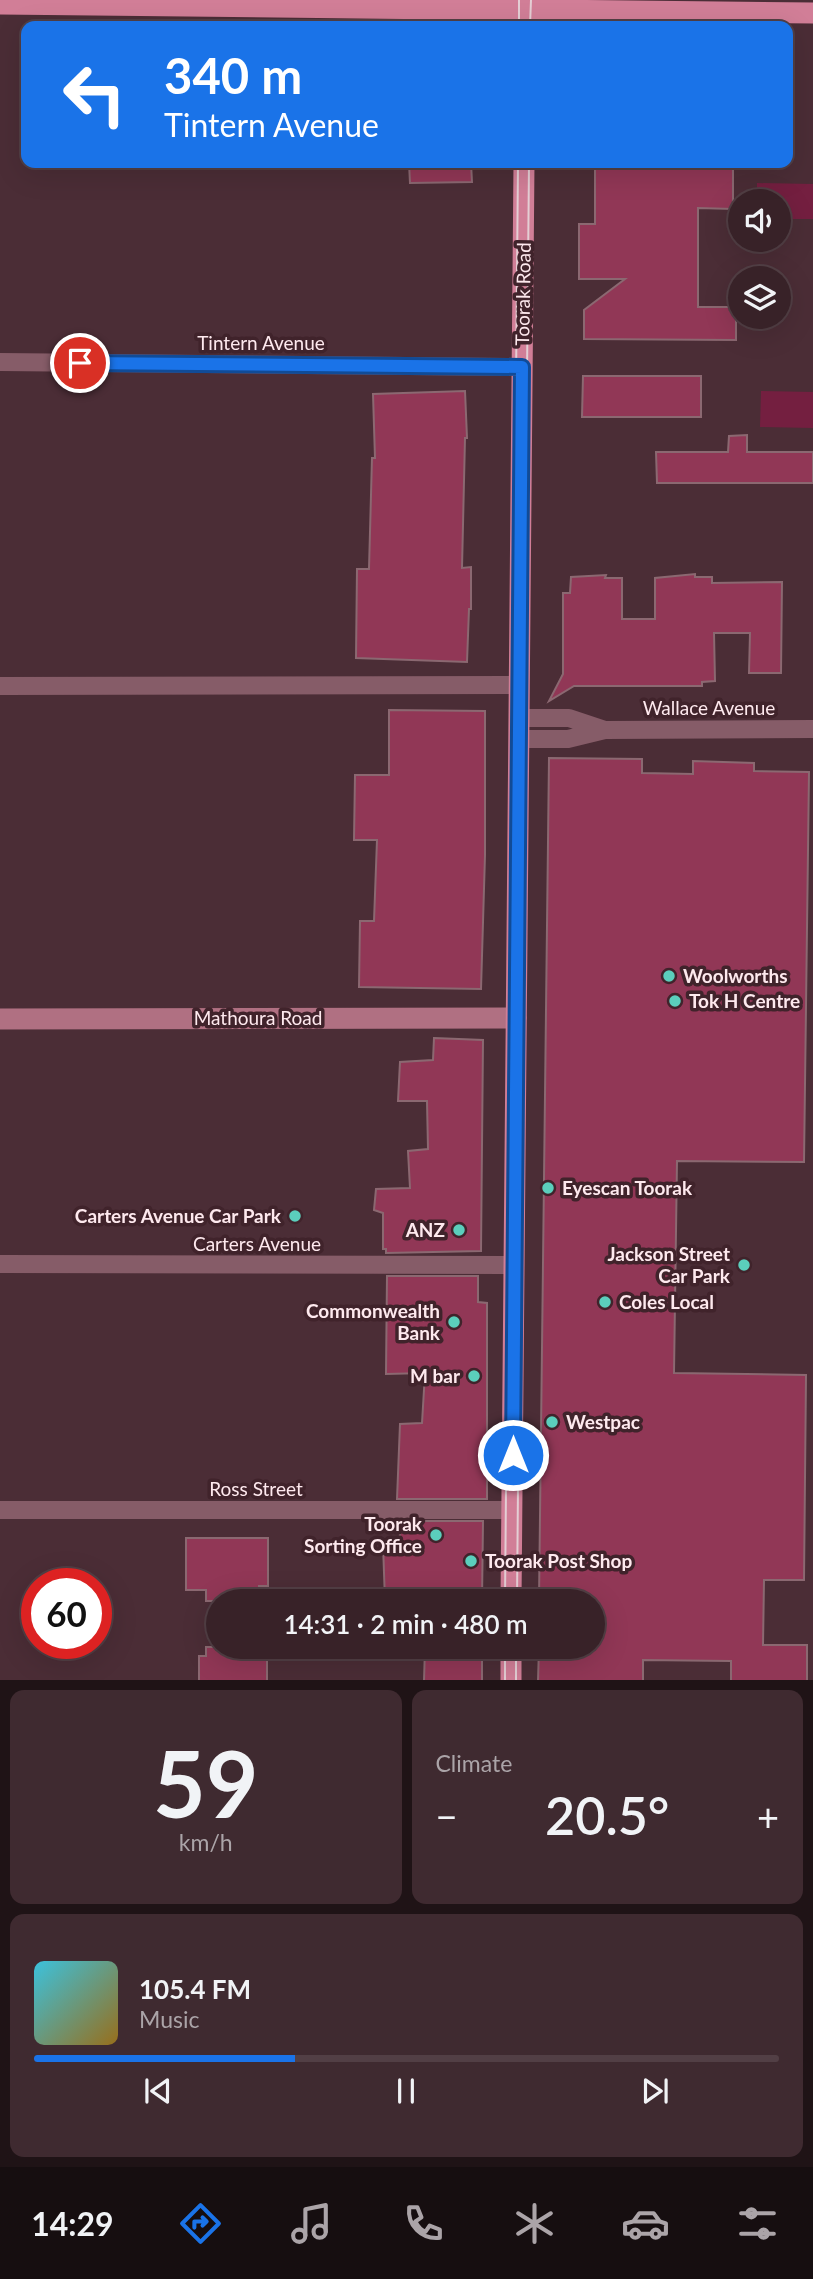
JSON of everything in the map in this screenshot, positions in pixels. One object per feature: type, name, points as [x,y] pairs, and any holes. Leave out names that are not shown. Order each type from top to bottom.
[{"type":"main road","points":[[0,4],[127,3],[526,13],[813,13]]},
{"type":"main road","name":"Toorak Road","points":[[512,1589],[524,168]]},
{"type":"main road","points":[[511,1659],[511,1680]]},
{"type":"street","name":"Tintern Avenue","points":[[0,362],[522,367]]},
{"type":"street","points":[[0,686],[519,685]]},
{"type":"street","name":"Wallace Avenue","points":[[519,728],[569,718],[605,730],[813,729]]},
{"type":"street","name":"Mathoura Road","points":[[0,1019],[516,1018]]},
{"type":"street","name":"Carters Avenue","points":[[0,1264],[514,1265]]},
{"type":"street","name":"Ross Street","points":[[0,1510],[512,1510]]},
{"type":"shaded area","points":[[757,183],[813,184],[813,219],[791,219],[791,189],[757,189]]},
{"type":"shaded area","points":[[761,391],[813,392],[813,428],[760,427]]},
{"type":"building","points":[[409,168],[471,168],[472,182],[410,183]]},
{"type":"building","points":[[595,168],[733,168],[733,189],[728,189],[728,209],[698,208],[698,307],[728,307],[728,329],[736,329],[736,340],[584,339],[584,310],[625,279],[579,279],[579,224],[595,224]]},
{"type":"building","points":[[583,376],[701,376],[701,417],[582,417]]},
{"type":"building","points":[[465,391],[467,438],[462,568],[471,567],[467,662],[356,658],[357,569],[369,569],[372,458],[375,458],[373,394]]},
{"type":"building","points":[[747,435],[747,452],[813,452],[813,483],[657,483],[656,452],[728,452],[729,436]]},
{"type":"building","points":[[695,574],[695,577],[712,577],[712,583],[782,582],[781,673],[749,673],[750,633],[714,633],[715,681],[702,682],[702,686],[574,686],[549,701],[563,674],[563,593],[570,593],[571,577],[606,575],[605,578],[622,578],[622,619],[655,619],[655,578]]},
{"type":"building","points":[[389,710],[485,711],[481,989],[359,987],[360,921],[374,921],[377,840],[354,840],[355,775],[389,775]]},
{"type":"building","points":[[549,758],[642,759],[642,773],[693,774],[693,761],[754,763],[754,771],[809,772],[804,1162],[677,1161],[674,1373],[806,1375],[804,1580],[764,1580],[763,1645],[807,1645],[807,1680],[731,1680],[731,1661],[643,1660],[643,1680],[538,1680],[539,1659],[605,1659],[605,1589],[539,1589]]},
{"type":"building","points":[[434,1038],[483,1040],[481,1251],[386,1253],[386,1249],[383,1249],[383,1213],[374,1210],[376,1189],[410,1188],[408,1151],[428,1149],[427,1101],[398,1101],[400,1062],[433,1060]]},
{"type":"building","points":[[387,1276],[478,1276],[478,1302],[487,1303],[487,1499],[397,1499],[400,1424],[422,1423],[425,1373],[386,1374]]},
{"type":"building","points":[[401,1521],[483,1521],[482,1589],[385,1589],[383,1544],[399,1545]]},
{"type":"building","points":[[186,1538],[268,1538],[268,1586],[259,1586],[259,1589],[186,1590]]},
{"type":"building","points":[[199,1656],[206,1656],[206,1659],[267,1659],[267,1680],[199,1680]]},
{"type":"building","points":[[425,1659],[482,1659],[482,1680],[424,1680]]},
{"type":"tram line","points":[[519,0],[519,21]]},
{"type":"tram line","points":[[530,21],[531,0]]},
{"type":"tram line","points":[[505,1589],[518,168]]},
{"type":"tram line","points":[[523,803],[529,168]]},
{"type":"tram line","points":[[517,1589],[522,1027]]},
{"type":"tram line","points":[[505,1659],[505,1680]]},
{"type":"tram line","points":[[516,1659],[516,1680]]},
{"type":"place","name":"Woolworths","points":[[669,976]]},
{"type":"place","name":"Tok H Centre","points":[[675,1001]]},
{"type":"place","name":"Eyescan Toorak","points":[[548,1188]]},
{"type":"place","name":"Carters Avenue Car Park","points":[[295,1216]]},
{"type":"place","name":"ANZ","points":[[459,1230]]},
{"type":"place","name":"Jackson Street Car Park","points":[[744,1265]]},
{"type":"place","name":"Coles Local","points":[[605,1302]]},
{"type":"place","name":"Commonwealth Bank","points":[[454,1322]]},
{"type":"place","name":"M bar","points":[[474,1376]]},
{"type":"place","name":"Westpac","points":[[552,1422]]},
{"type":"place","name":"Toorak Sorting Office","points":[[436,1535]]},
{"type":"place","name":"Toorak Post Shop","points":[[471,1561]]},
{"type":"route","points":[[80,363],[522,367],[513,1455]]}]
